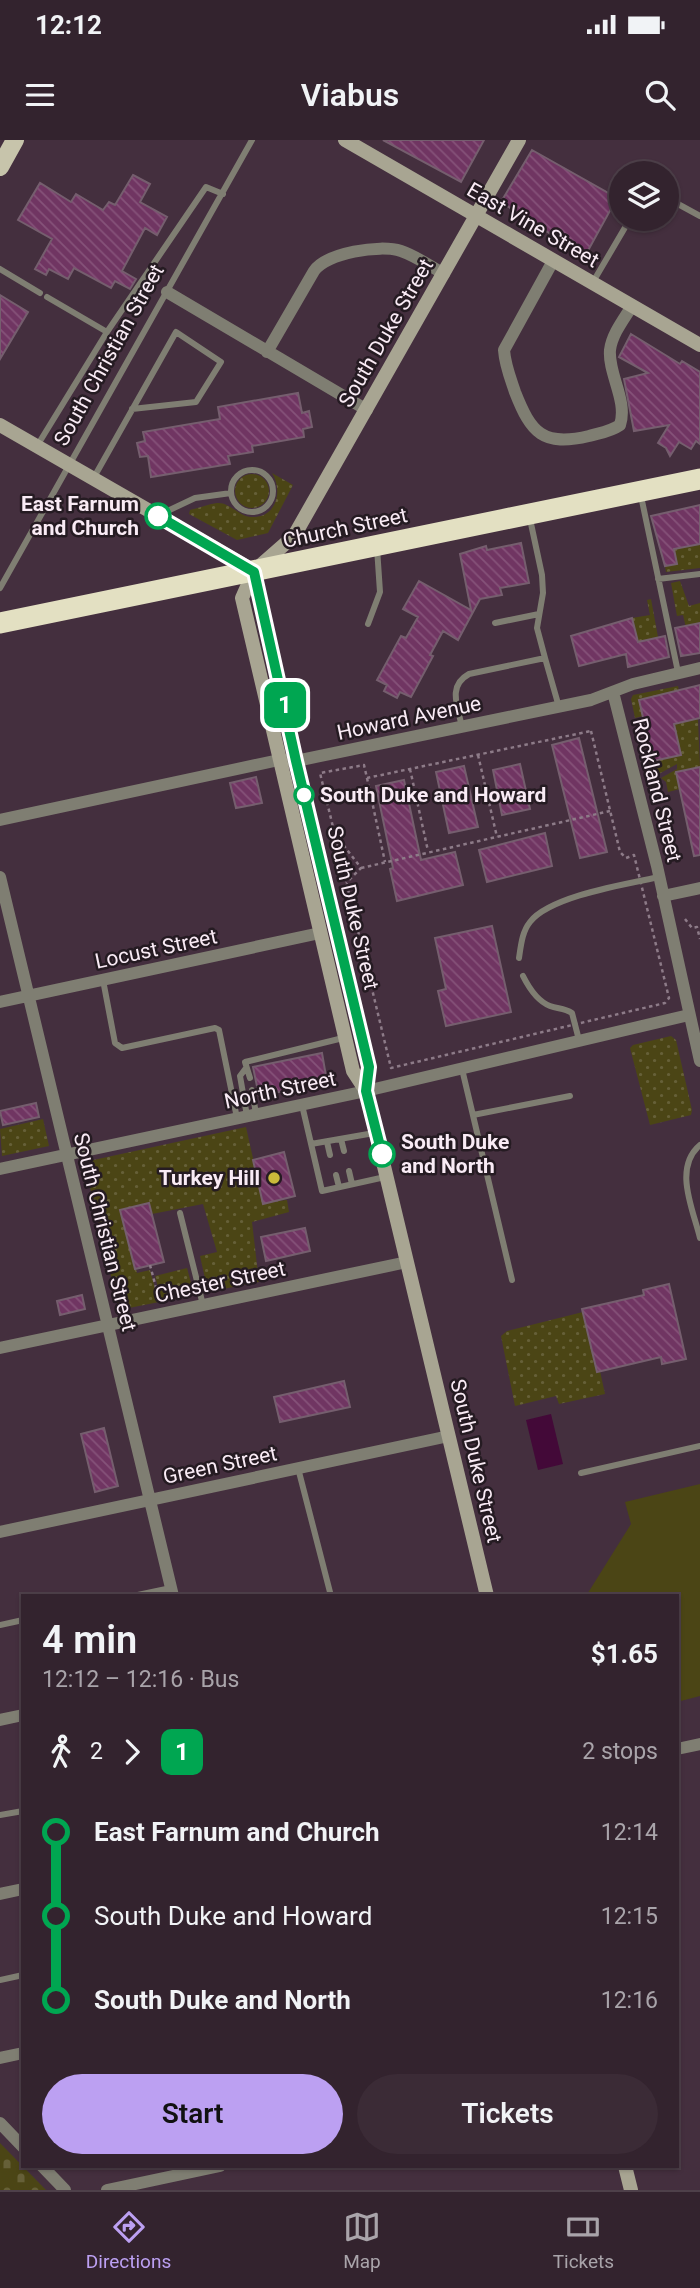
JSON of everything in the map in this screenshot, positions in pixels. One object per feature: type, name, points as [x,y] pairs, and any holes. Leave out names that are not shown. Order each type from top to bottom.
[{"type":"highway","name":"Church Street","points":[[0,623],[700,479]]},
{"type":"main road","points":[[0,167],[15,140]]},
{"type":"main road","name":"East Vine Street","points":[[345,140],[700,345]]},
{"type":"main road","name":"South Duke Street","points":[[487,1594],[366,1091],[353,1071],[242,598],[254,572],[294,537],[519,140]]},
{"type":"main road","points":[[0,425],[254,572]]},
{"type":"main road","name":"South Duke Street","points":[[254,572],[369,1067],[366,1091]]},
{"type":"main road","points":[[626,2168],[631,2190]]},
{"type":"street","points":[[267,352],[317,267],[332,257],[389,248],[401,251],[444,274]]},
{"type":"street","points":[[553,261],[504,350],[505,364],[523,412],[531,426],[540,434],[560,440],[579,438],[607,432],[620,425],[621,408],[610,348],[632,306]]},
{"type":"street","points":[[167,292],[367,410]]},
{"type":"street","name":"Howard Avenue","points":[[0,820],[279,760],[296,761],[559,707],[591,700],[633,684],[700,668]]},
{"type":"street","name":"Rockland Street","points":[[613,692],[659,877],[700,1061]]},
{"type":"street","name":"South Christian Street","points":[[0,877],[172,1592]]},
{"type":"street","points":[[663,896],[700,888]]},
{"type":"street","name":"Locust Street","points":[[0,1002],[320,933]]},
{"type":"street","name":"North Street","points":[[0,1169],[366,1091],[689,1015]]},
{"type":"street","name":"Chester Street","points":[[0,1348],[407,1262]]},
{"type":"street","name":"Green Street","points":[[0,1532],[449,1436]]},
{"type":"street","points":[[0,1720],[21,1715]]},
{"type":"street","points":[[679,1749],[700,1744]]},
{"type":"street","points":[[0,1894],[21,1889]]},
{"type":"street","points":[[0,2058],[21,2053]]},
{"type":"street","points":[[0,2123],[21,2145]]},
{"type":"street","points":[[44,2168],[65,2190]]},
{"type":"street","points":[[107,2190],[211,2168]]},
{"type":"lane","name":"South Christian Street","points":[[0,588],[252,140]]},
{"type":"lane","points":[[37,446],[107,332],[206,187],[223,194]]},
{"type":"lane","points":[[679,205],[700,216]]},
{"type":"lane","points":[[592,283],[623,231]]},
{"type":"lane","points":[[0,269],[107,332]]},
{"type":"lane","points":[[93,479],[132,409],[176,332],[221,362],[196,402],[132,409]]},
{"type":"lane","points":[[245,471],[259,471],[270,479],[273,486],[268,505],[256,511],[249,512],[237,505],[231,493],[234,479],[245,471]]},
{"type":"lane","points":[[640,491],[678,672]]},
{"type":"lane","points":[[158,516],[195,498],[231,493]]},
{"type":"lane","points":[[528,515],[542,575],[543,593],[537,628],[559,707]]},
{"type":"lane","points":[[368,624],[380,592],[377,546]]},
{"type":"lane","points":[[658,579],[700,574]]},
{"type":"lane","points":[[495,623],[539,614]]},
{"type":"lane","points":[[462,727],[455,695],[462,678],[469,674],[545,658]]},
{"type":"lane","points":[[519,958],[523,935],[538,913],[570,898],[659,877]]},
{"type":"lane","points":[[523,976],[536,997],[547,1005],[572,1013],[580,1041]]},
{"type":"lane","points":[[103,980],[117,1047],[215,1028],[219,1030],[247,1116]]},
{"type":"lane","points":[[245,1065],[345,1038]]},
{"type":"lane","points":[[245,1065],[240,1076],[247,1116]]},
{"type":"lane","points":[[245,1065],[250,1078]]},
{"type":"lane","points":[[462,1069],[512,1280]]},
{"type":"lane","points":[[247,1116],[252,1090]]},
{"type":"lane","points":[[473,1115],[570,1096]]},
{"type":"lane","points":[[302,1105],[322,1191],[387,1176]]},
{"type":"lane","points":[[311,1144],[376,1132]]},
{"type":"lane","points":[[341,1139],[344,1151]]},
{"type":"lane","points":[[327,1142],[330,1155]]},
{"type":"lane","points":[[700,1144],[686,1164],[686,1181],[700,1238]]},
{"type":"lane","points":[[349,1171],[352,1184]]},
{"type":"lane","points":[[336,1175],[339,1187]]},
{"type":"lane","points":[[180,1213],[202,1305]]},
{"type":"lane","points":[[581,1474],[700,1446]]},
{"type":"lane","points":[[298,1468],[330,1594]]},
{"type":"lane","points":[[152,1594],[172,1592]]},
{"type":"lane","points":[[0,1625],[21,1620]]},
{"type":"lane","points":[[0,1815],[21,1811]]},
{"type":"lane","points":[[0,1980],[21,1975]]},
{"type":"path","points":[[367,778],[591,732],[620,852],[626,858],[634,855],[669,998],[665,1003],[391,1068],[320,773],[364,765],[385,862]]},
{"type":"path","points":[[478,755],[497,837]]},
{"type":"path","points":[[410,769],[429,853]]},
{"type":"path","points":[[346,883],[361,868],[610,811]]},
{"type":"path","points":[[334,832],[361,868]]},
{"type":"path","points":[[682,916],[692,928],[697,927],[700,939]]},
{"type":"path","points":[[150,1265],[163,1314]]},
{"type":"green space","points":[[272,473],[293,485],[268,533],[237,540],[189,514],[190,510],[217,503],[252,517],[267,513],[276,502],[277,495]]},
{"type":"green space","points":[[252,474],[264,479],[269,491],[264,503],[252,508],[240,503],[235,491],[240,479]]},
{"type":"green space","points":[[661,538],[700,544],[700,568],[666,572],[665,566],[677,563],[675,555],[663,557]]},
{"type":"green space","points":[[680,581],[689,606],[700,603],[700,623],[686,628],[683,615],[677,616],[671,583]]},
{"type":"green space","points":[[651,599],[658,637],[638,642],[632,618],[650,615],[647,600]]},
{"type":"green space","points":[[678,686],[686,721],[698,719],[700,767],[676,772],[680,789],[668,792],[666,782],[661,778],[677,769],[677,764],[657,775],[647,767],[643,751],[650,749],[653,761],[681,754],[667,694],[639,700],[643,716],[635,718],[631,699],[633,695]]},
{"type":"green space","points":[[671,1036],[676,1040],[691,1115],[650,1125],[630,1048]]},
{"type":"green space","points":[[43,1119],[49,1146],[2,1156],[0,1129]]},
{"type":"green space","points":[[246,1127],[263,1203],[287,1200],[289,1212],[252,1222],[259,1282],[208,1292],[200,1256],[217,1252],[203,1204],[152,1214],[149,1203],[121,1210],[137,1273],[150,1270],[159,1302],[119,1310],[84,1162]]},
{"type":"green space","points":[[187,1268],[194,1294],[162,1302],[155,1276]]},
{"type":"green space","points":[[583,1312],[596,1371],[600,1371],[605,1394],[559,1404],[556,1396],[515,1406],[501,1336],[507,1331]]},
{"type":"green space","points":[[700,1484],[700,1696],[679,1701],[679,1594],[587,1594],[631,1524],[625,1502]]},
{"type":"green space","points":[[0,2143],[21,2164],[21,2168],[24,2168],[46,2190],[0,2190]]},
{"type":"shaded area","points":[[551,1414],[563,1464],[538,1470],[526,1420]]},
{"type":"building","points":[[383,140],[484,140],[461,182]]},
{"type":"building","points":[[532,150],[609,193],[609,212],[585,256],[501,202]]},
{"type":"building","points":[[133,175],[150,184],[140,202],[167,217],[157,235],[145,228],[122,271],[136,279],[130,289],[115,281],[111,288],[74,268],[68,279],[49,269],[46,275],[35,269],[52,239],[18,220],[40,183],[71,202],[76,194],[103,210],[109,202],[115,205]]},
{"type":"building","points":[[0,295],[28,312],[0,359]]},
{"type":"building","points":[[631,334],[680,364],[682,361],[700,372],[700,444],[696,441],[691,449],[679,442],[670,456],[666,448],[658,443],[669,425],[634,431],[624,379],[648,373],[619,357]]},
{"type":"building","points":[[298,393],[302,413],[309,411],[312,427],[303,429],[304,437],[252,446],[253,452],[228,456],[230,464],[151,477],[148,456],[140,457],[137,443],[145,441],[143,432],[220,419],[218,407]]},
{"type":"building","points":[[700,505],[700,544],[674,549],[677,564],[665,566],[651,516]]},
{"type":"building","points":[[521,543],[529,583],[500,588],[502,595],[480,599],[458,640],[443,631],[411,697],[400,692],[397,698],[384,691],[387,685],[377,680],[401,636],[406,638],[418,617],[403,609],[419,581],[471,610],[460,554],[486,546],[487,550]]},
{"type":"building","points":[[632,618],[638,642],[665,636],[669,657],[628,667],[626,654],[579,666],[571,636]]},
{"type":"building","points":[[700,623],[700,653],[681,656],[675,628]]},
{"type":"building","points":[[700,685],[700,718],[674,724],[681,755],[653,761],[639,700]]},
{"type":"building","points":[[579,738],[607,852],[580,858],[552,745]]},
{"type":"building","points":[[520,764],[530,809],[502,815],[493,770]]},
{"type":"building","points":[[464,766],[478,827],[449,833],[436,772]]},
{"type":"building","points":[[700,767],[700,855],[694,856],[676,772]]},
{"type":"building","points":[[256,777],[262,803],[236,808],[230,783]]},
{"type":"building","points":[[404,780],[421,860],[455,852],[463,885],[397,901],[376,786]]},
{"type":"building","points":[[545,833],[552,866],[487,882],[479,850]]},
{"type":"building","points":[[492,926],[511,1012],[446,1026],[438,991],[446,989],[435,938]]},
{"type":"building","points":[[322,1053],[327,1082],[259,1096],[253,1067]]},
{"type":"building","points":[[36,1103],[39,1117],[3,1125],[0,1111]]},
{"type":"building","name":"Turkey Hill","points":[[284,1152],[295,1196],[263,1204],[253,1160]]},
{"type":"building","points":[[149,1203],[164,1262],[135,1269],[120,1210]]},
{"type":"building","points":[[305,1228],[310,1251],[266,1261],[261,1237]]},
{"type":"building","points":[[669,1284],[686,1359],[662,1364],[661,1357],[597,1372],[582,1309],[644,1295],[643,1290]]},
{"type":"building","points":[[82,1295],[85,1309],[60,1315],[57,1301]]},
{"type":"building","points":[[344,1381],[350,1407],[280,1422],[274,1397]]},
{"type":"building","points":[[104,1428],[118,1486],[95,1492],[81,1434]]},
{"type":"bus line","name":"1","points":[[158,516],[254,572],[369,1067],[366,1091],[382,1154]]},
{"type":"place","name":"East Farnum and Church","points":[[158,516]]},
{"type":"place","name":"South Duke and Howard","points":[[304,795]]},
{"type":"place","name":"South Duke and North","points":[[382,1154]]},
{"type":"place","name":"Turkey Hill","points":[[274,1178]]}]
